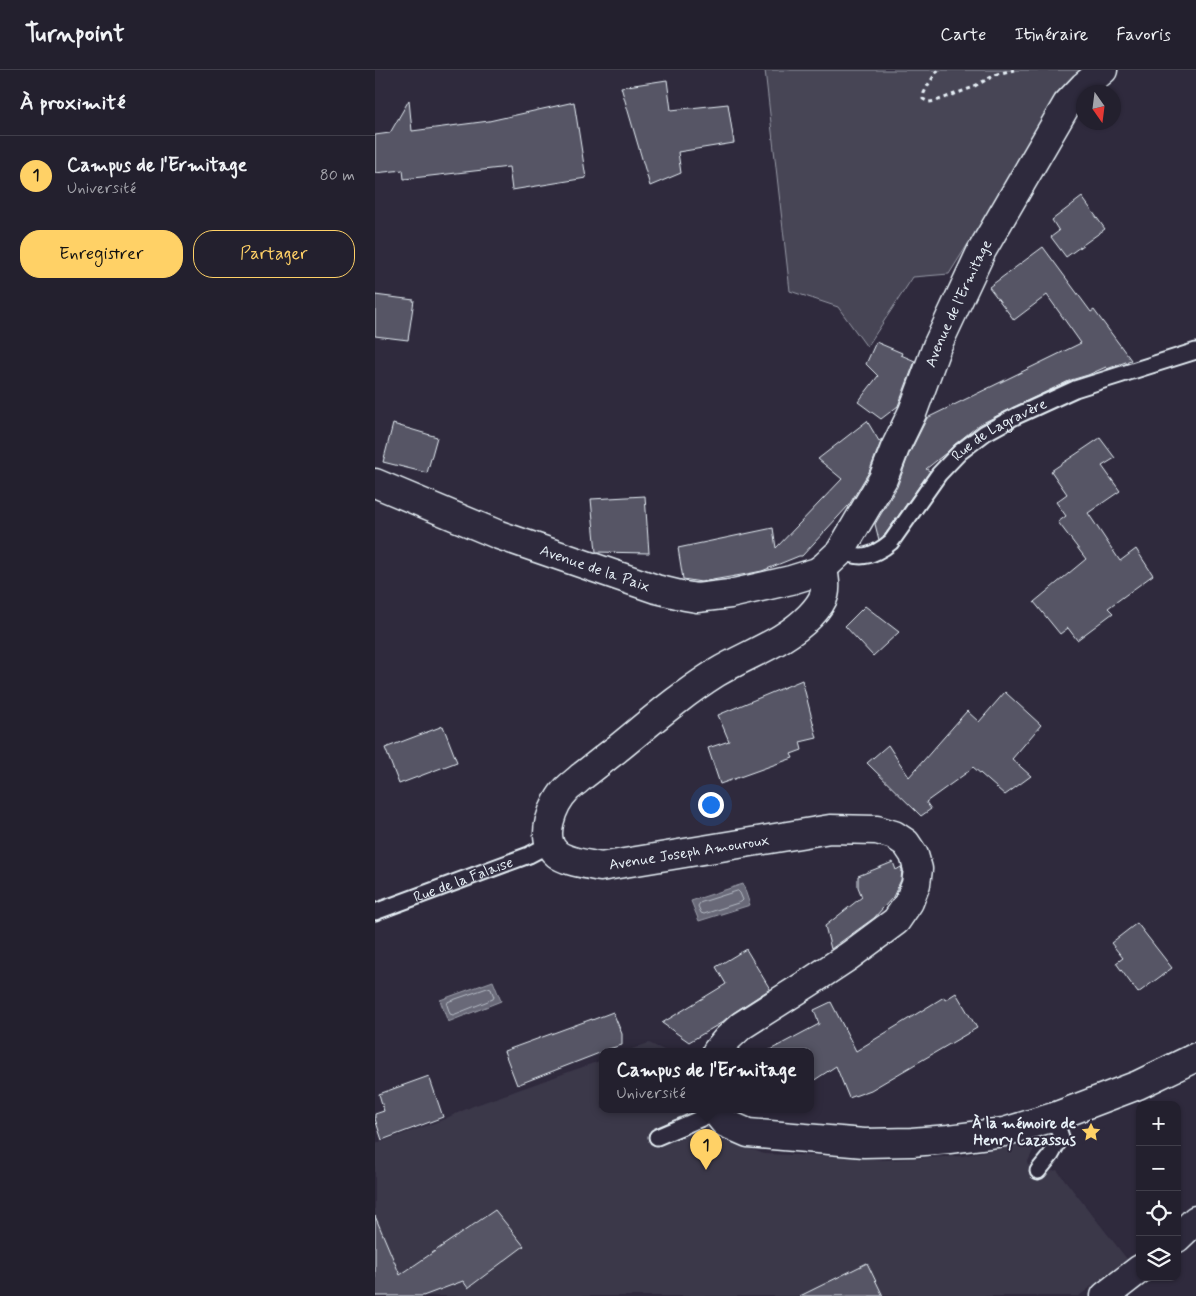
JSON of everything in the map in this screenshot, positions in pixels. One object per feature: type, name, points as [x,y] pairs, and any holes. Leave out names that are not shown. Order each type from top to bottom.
[{"type":"street","name":"Avenue de l’Ermitage","points":[[831,560],[883,479],[895,448],[913,411],[937,346],[981,252],[1067,104],[1103,70]]},
{"type":"street","name":"Avenue de la Paix","points":[[375,483],[499,534],[656,589],[685,596],[707,597],[801,578],[817,572],[831,560]]},
{"type":"street","points":[[550,844],[547,827],[549,820],[566,790],[677,700],[716,673],[778,641],[809,616],[823,599],[831,560]]},
{"type":"street","name":"Avenue Joseph Amouroux","points":[[550,844],[558,855],[600,867],[830,829],[877,830],[894,835],[906,843],[918,868],[916,884],[909,902],[896,921],[818,977],[741,1026],[720,1048]]},
{"type":"street","points":[[717,1113],[725,1123],[748,1133],[863,1143],[912,1142],[1004,1132],[1054,1117],[1138,1084],[1196,1057]]},
{"type":"street","points":[[1179,1236],[1196,1220]]},
{"type":"street","points":[[1105,1296],[1136,1272]]},
{"type":"lane","name":"Rue de Lagravère","points":[[831,560],[861,556],[884,548],[891,542],[939,474],[960,452],[985,433],[1015,416],[1075,390],[1196,351]]},
{"type":"lane","name":"Rue de la Falaise","points":[[375,912],[529,855],[550,844]]},
{"type":"lane","points":[[657,1137],[709,1113]]},
{"type":"lane","points":[[1037,1171],[1051,1155],[1061,1137],[1054,1117]]},
{"type":"path","points":[[939,70],[924,93],[923,99],[929,102],[971,88],[997,74],[1014,70]]},
{"type":"shaded area","points":[[765,70],[1097,70],[1061,96],[949,274],[913,277],[867,347],[838,307],[790,291]]},
{"type":"shaded area","points":[[649,1043],[660,1048],[635,1048]]},
{"type":"shaded area","points":[[599,1061],[599,1113],[703,1113],[713,1128],[731,1141],[764,1154],[883,1160],[962,1156],[1023,1143],[1035,1146],[1027,1164],[1042,1174],[1057,1170],[1127,1259],[1079,1296],[375,1296],[375,1144],[442,1120],[473,1106]]},
{"type":"water","points":[[743,884],[750,905],[699,921],[691,901]]},
{"type":"water","points":[[493,981],[501,1001],[448,1022],[440,1000]]},
{"type":"building","points":[[667,80],[671,110],[728,104],[734,143],[678,152],[681,173],[650,186],[621,87]]},
{"type":"building","points":[[409,100],[412,131],[489,121],[574,102],[586,178],[512,190],[509,167],[404,179],[403,170],[375,173],[375,135],[390,133]]},
{"type":"building","points":[[1082,197],[1105,229],[1066,257],[1051,237],[1059,231],[1052,220]]},
{"type":"building","points":[[1043,247],[1091,312],[1094,310],[1131,360],[1071,380],[979,425],[926,469],[930,471],[884,536],[879,540],[875,524],[897,487],[909,454],[927,418],[1081,343],[1047,295],[1014,320],[989,287]]},
{"type":"building","points":[[375,295],[414,300],[408,340],[375,336]]},
{"type":"building","points":[[876,342],[915,361],[898,406],[881,419],[858,402],[878,376],[866,364]]},
{"type":"building","points":[[867,421],[879,441],[882,439],[869,472],[849,505],[802,556],[762,571],[747,574],[701,582],[683,579],[678,548],[773,528],[776,548],[842,479],[818,459]]},
{"type":"building","points":[[393,424],[437,437],[427,473],[383,462]]},
{"type":"building","points":[[1100,438],[1115,458],[1102,466],[1120,491],[1088,513],[1120,561],[1136,549],[1153,575],[1108,608],[1113,613],[1077,640],[1068,628],[1060,634],[1034,602],[1086,559],[1058,522],[1066,516],[1056,502],[1067,494],[1051,471]]},
{"type":"building","points":[[645,496],[649,553],[596,552],[591,499]]},
{"type":"building","points":[[865,606],[899,632],[873,656],[845,626]]},
{"type":"building","points":[[802,680],[817,738],[800,742],[802,750],[791,754],[793,758],[720,784],[708,748],[729,741],[718,715]]},
{"type":"building","points":[[1005,692],[1041,725],[1012,759],[1031,776],[1005,795],[973,767],[926,802],[931,809],[921,816],[867,763],[888,745],[909,777],[967,711],[979,722]]},
{"type":"building","points":[[443,726],[457,762],[399,784],[385,748]]},
{"type":"building","points":[[893,862],[896,870],[901,867],[902,870],[901,880],[893,897],[874,918],[831,949],[825,926],[862,897],[858,887],[858,876]]},
{"type":"building","points":[[1137,923],[1172,968],[1138,993],[1116,963],[1123,958],[1111,943]]},
{"type":"building","points":[[746,949],[770,989],[721,1023],[689,1042],[662,1023],[726,984],[716,967]]},
{"type":"building","points":[[956,993],[977,1028],[871,1090],[849,1098],[836,1066],[814,1080],[814,1048],[774,1048],[819,1024],[814,1010],[831,1002],[856,1051],[944,997],[945,1000]]},
{"type":"building","points":[[613,1012],[622,1034],[622,1045],[612,1048],[599,1048],[599,1053],[517,1085],[504,1051]]},
{"type":"building","points":[[429,1076],[443,1117],[382,1140],[375,1119],[375,1114],[384,1111],[379,1094]]},
{"type":"building","points":[[495,1210],[524,1246],[468,1288],[463,1281],[423,1296],[375,1296],[375,1216],[400,1275]]},
{"type":"building","points":[[867,1263],[883,1296],[800,1296]]},
{"type":"place","name":"À la mémoire de Henry Cazassus","points":[[1091,1132]]},
{"type":"place","name":"Campus de l'Ermitage","points":[[706,1170]]}]
